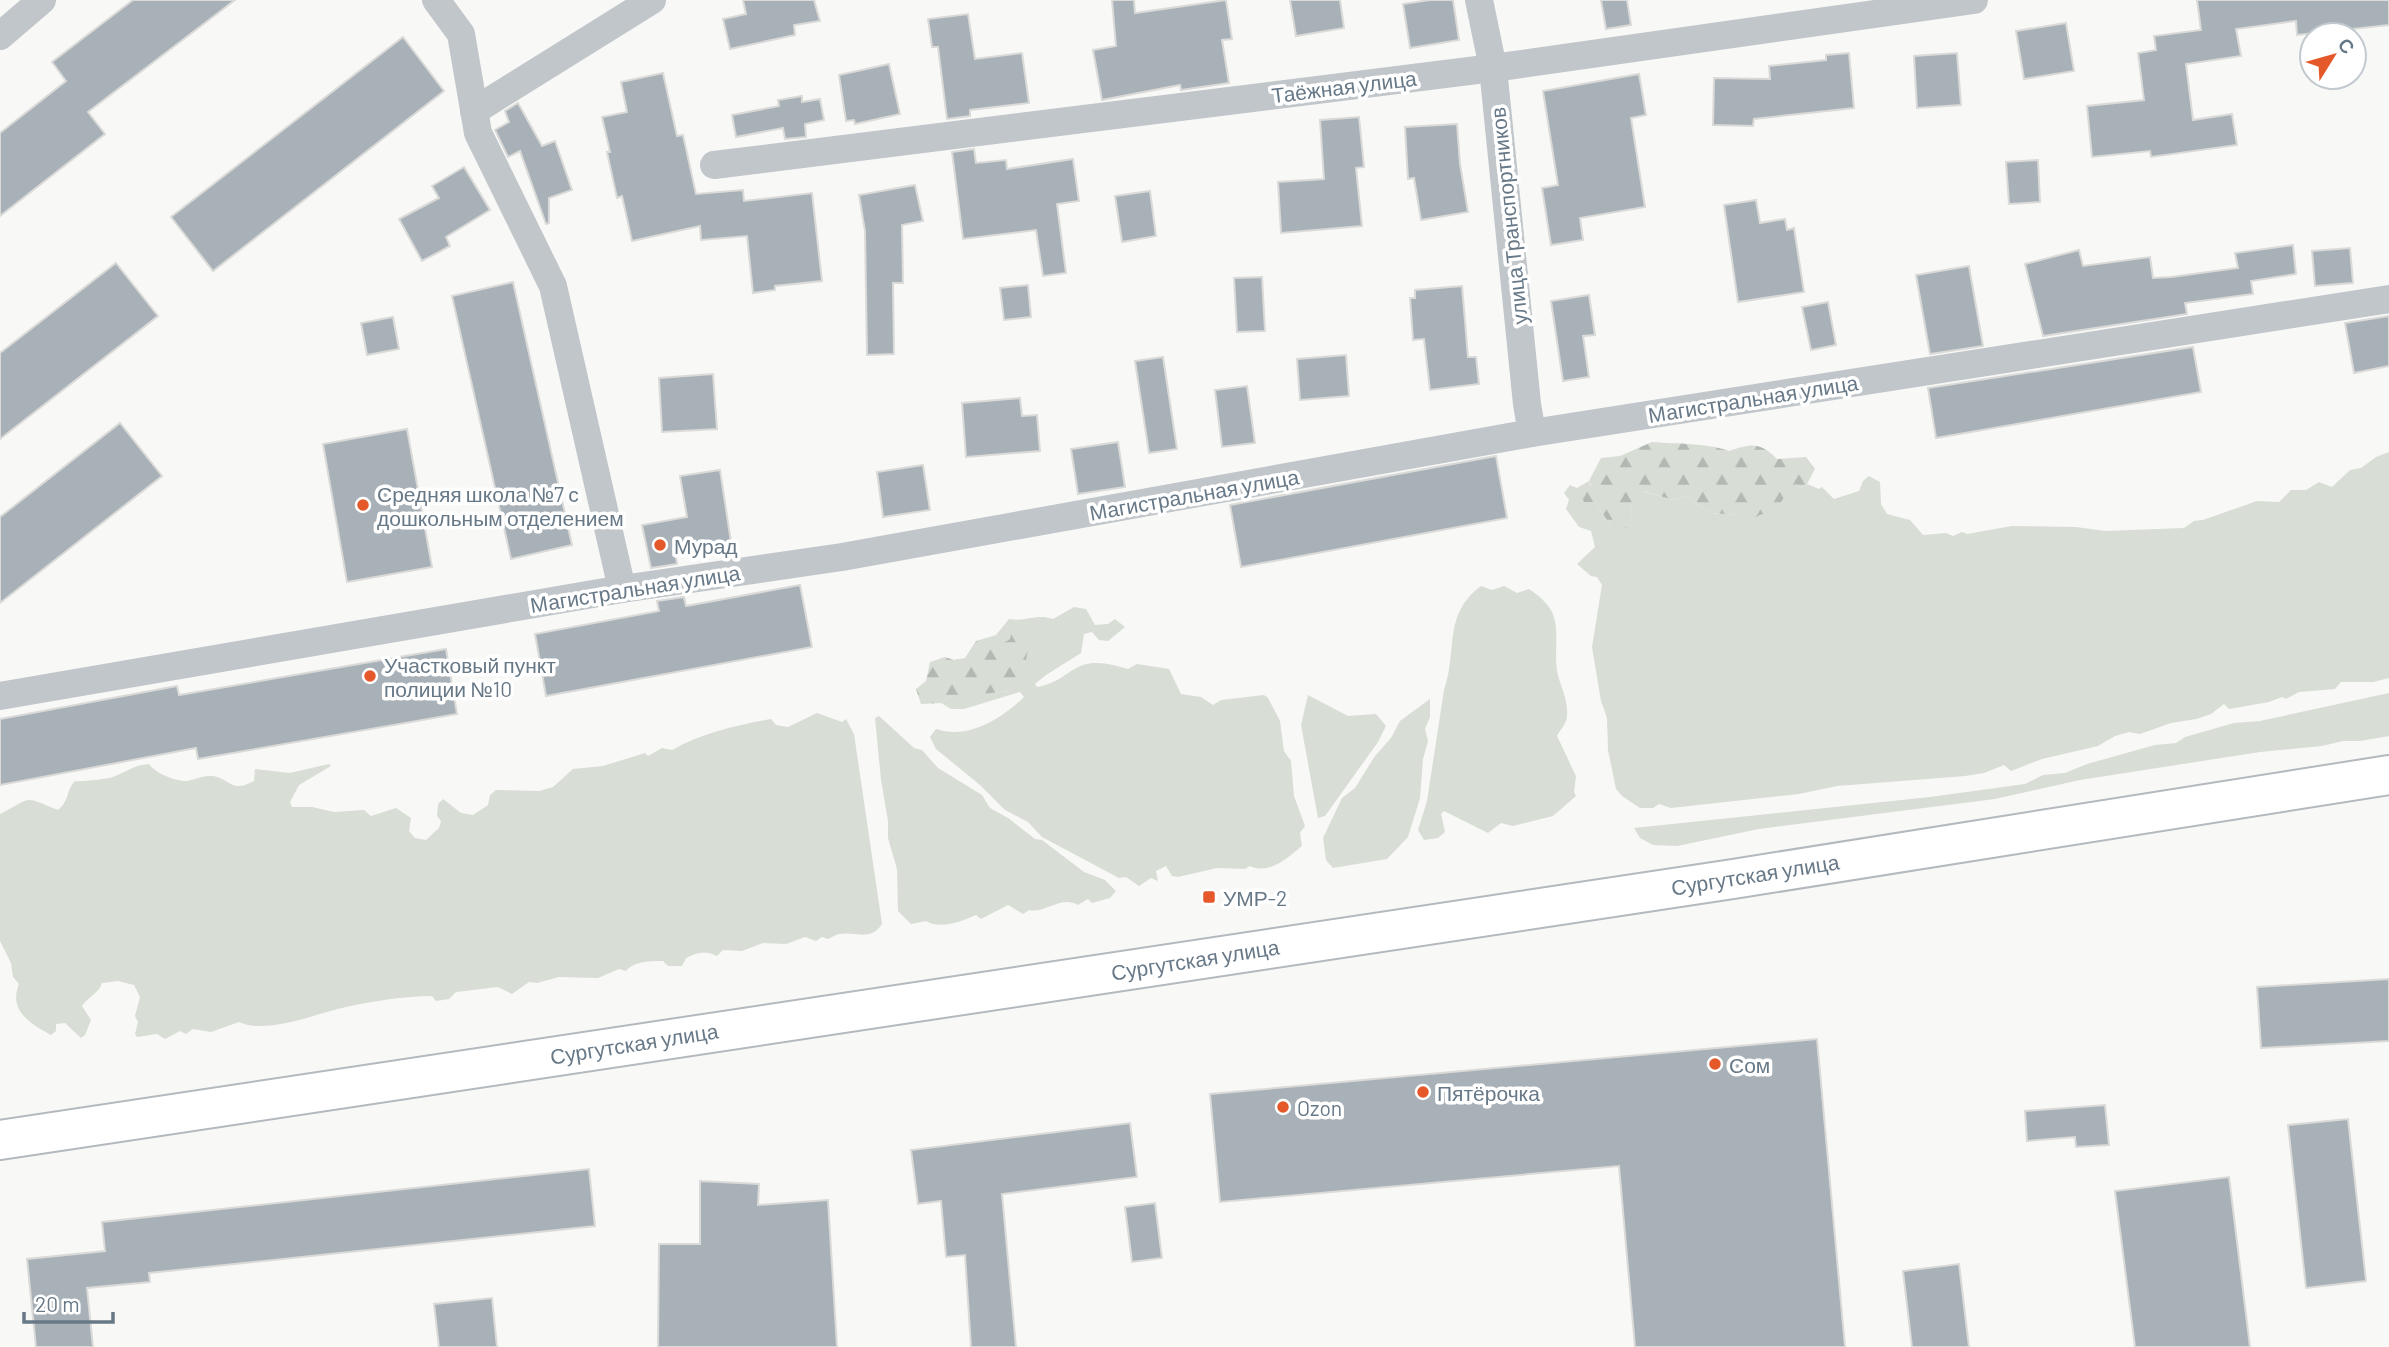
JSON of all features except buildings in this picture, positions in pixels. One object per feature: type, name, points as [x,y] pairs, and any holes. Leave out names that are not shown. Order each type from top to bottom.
[{"type":"main road","name":"Сургутская улица","points":[[0,1140],[1733,879],[2389,775]]},
{"type":"street","points":[[0,36],[42,0]]},
{"type":"street","points":[[436,0],[461,34],[478,134],[553,286],[622,589]]},
{"type":"street","points":[[474,111],[652,0]]},
{"type":"street","name":"улица Транспортников","points":[[1479,0],[1493,68],[1532,433]]},
{"type":"street","name":"Таёжная улица","points":[[713,165],[1493,68],[1974,0]]},
{"type":"street","name":"Магистральная улица","points":[[0,696],[622,589],[842,557],[1532,433],[2389,299]]},
{"type":"green space","points":[[1652,442],[1702,445],[1729,451],[1754,446],[1765,449],[1777,459],[1806,457],[1815,469],[1802,488],[1796,484],[1773,508],[1749,519],[1740,515],[1710,513],[1686,496],[1673,500],[1643,491],[1630,508],[1633,522],[1627,528],[1611,526],[1595,502],[1584,502],[1582,497],[1591,485],[1589,481],[1601,458],[1620,456]]},
{"type":"green space","points":[[2389,452],[2389,678],[2373,682],[2341,682],[2335,689],[2299,692],[2286,699],[2282,697],[2229,709],[2224,704],[2211,714],[2196,719],[2171,723],[2140,734],[2129,732],[2115,736],[2098,746],[2042,759],[2011,771],[2004,765],[1984,773],[1965,776],[1837,786],[1799,794],[1671,808],[1659,804],[1653,808],[1640,808],[1616,789],[1608,750],[1607,718],[1601,701],[1592,647],[1602,585],[1597,577],[1591,576],[1577,564],[1595,547],[1591,531],[1579,527],[1566,509],[1569,500],[1564,493],[1570,485],[1577,488],[1589,481],[1595,502],[1611,526],[1633,522],[1630,508],[1642,491],[1673,500],[1686,496],[1710,513],[1760,516],[1783,500],[1787,490],[1796,484],[1802,488],[1807,484],[1819,489],[1822,487],[1834,499],[1859,491],[1863,481],[1869,476],[1880,482],[1881,504],[1887,514],[1910,520],[1923,535],[1946,533],[1953,536],[1962,532],[1967,534],[2012,526],[2076,527],[2105,531],[2184,528],[2194,521],[2257,501],[2279,502],[2291,490],[2306,490],[2319,482],[2332,487],[2350,470],[2361,468],[2376,457]]},
{"type":"green space","points":[[1481,586],[1492,590],[1504,586],[1517,593],[1529,589],[1548,605],[1552,612],[1556,628],[1557,671],[1567,711],[1566,721],[1557,736],[1576,776],[1576,796],[1553,816],[1513,826],[1501,823],[1488,833],[1444,811],[1441,814],[1445,832],[1438,838],[1424,840],[1418,830],[1427,801],[1453,635],[1461,609]]},
{"type":"green space","points":[[1074,607],[1086,609],[1095,625],[1108,624],[1115,619],[1125,627],[1108,641],[1099,640],[1092,632],[1084,634],[1081,653],[1046,675],[1035,684],[1037,687],[1051,683],[1088,664],[1106,664],[1128,669],[1137,664],[1169,669],[1181,694],[1201,697],[1213,705],[1221,700],[1264,695],[1280,721],[1284,751],[1291,761],[1294,796],[1305,826],[1300,833],[1302,846],[1271,867],[1217,868],[1178,877],[1172,876],[1166,866],[1156,871],[1158,881],[1151,878],[1139,886],[1126,877],[1119,878],[1042,837],[1028,822],[1005,810],[980,785],[936,749],[930,737],[936,729],[948,732],[972,730],[994,720],[1024,697],[1020,692],[964,709],[951,709],[941,703],[952,696],[964,702],[983,694],[1010,691],[1010,639],[1005,642],[996,635],[1009,619],[1053,619]]},
{"type":"green space","points":[[1017,629],[1030,639],[1026,660],[1031,667],[1029,679],[1010,691],[983,694],[964,703],[952,696],[941,703],[921,704],[916,689],[926,681],[930,662],[945,657],[954,660],[965,658],[976,641],[996,635],[1005,642],[1010,639],[1012,631]]},
{"type":"green space","points":[[2389,693],[2389,736],[2260,752],[2080,780],[1995,799],[1759,829],[1677,846],[1653,845],[1640,838],[1634,828],[1930,797],[2025,784],[2043,775],[2065,773],[2155,745],[2176,743],[2185,737],[2234,723],[2260,721]]},
{"type":"green space","points":[[1308,695],[1348,716],[1376,714],[1386,726],[1378,742],[1325,816],[1318,818],[1301,725]]},
{"type":"green space","points":[[1430,699],[1430,717],[1425,729],[1428,741],[1423,759],[1420,798],[1408,837],[1387,859],[1333,868],[1326,860],[1323,838],[1342,798],[1355,788],[1400,721]]},
{"type":"green space","points":[[817,713],[842,722],[846,719],[854,734],[882,924],[873,933],[846,933],[828,939],[822,937],[816,941],[805,937],[786,944],[763,943],[742,951],[723,950],[717,956],[709,953],[694,954],[686,958],[682,966],[668,966],[663,961],[643,962],[626,971],[619,969],[598,978],[559,977],[537,983],[529,982],[512,994],[498,987],[456,992],[449,999],[436,1001],[432,996],[389,999],[277,1025],[250,1025],[239,1022],[211,1032],[193,1029],[186,1034],[180,1031],[165,1039],[157,1034],[137,1037],[135,1034],[138,1022],[135,1016],[140,997],[134,985],[118,981],[102,983],[82,1006],[91,1020],[81,1038],[65,1023],[56,1024],[56,1031],[51,1035],[29,1021],[19,1009],[16,993],[19,984],[13,977],[11,963],[0,941],[0,814],[28,800],[58,810],[75,781],[110,778],[134,767],[149,764],[160,773],[175,779],[187,781],[212,776],[240,786],[254,781],[255,769],[290,773],[329,764],[331,766],[299,785],[290,802],[292,807],[312,807],[334,812],[364,810],[371,816],[396,808],[411,818],[409,831],[415,838],[426,840],[439,828],[441,821],[437,816],[438,804],[443,799],[461,813],[473,815],[488,805],[490,795],[496,790],[539,791],[553,787],[573,769],[603,766],[645,753],[648,756],[662,748],[672,750],[707,734],[758,721],[771,719],[776,725],[788,727]]},
{"type":"green space","points":[[879,716],[914,748],[922,750],[938,768],[982,795],[990,808],[1035,839],[1042,840],[1084,872],[1105,880],[1116,891],[1110,898],[1092,903],[1088,899],[1078,905],[1065,902],[1041,910],[1029,910],[1023,914],[1008,905],[981,919],[976,915],[945,925],[926,921],[911,924],[898,911],[897,869],[888,838],[881,780],[875,718]]},
{"type":"place","name":"Средняя школа №7 с дошкольным отделением","points":[[363,505]]},
{"type":"place","name":"Мурад","points":[[660,545]]},
{"type":"place","name":"Участковый пункт полиции №10","points":[[370,676]]},
{"type":"place","name":"УМР-2","points":[[1209,897]]},
{"type":"place","name":"Сом","points":[[1715,1064]]},
{"type":"place","name":"Пятёрочка","points":[[1423,1092]]},
{"type":"place","name":"Ozon","points":[[1283,1107]]}]
